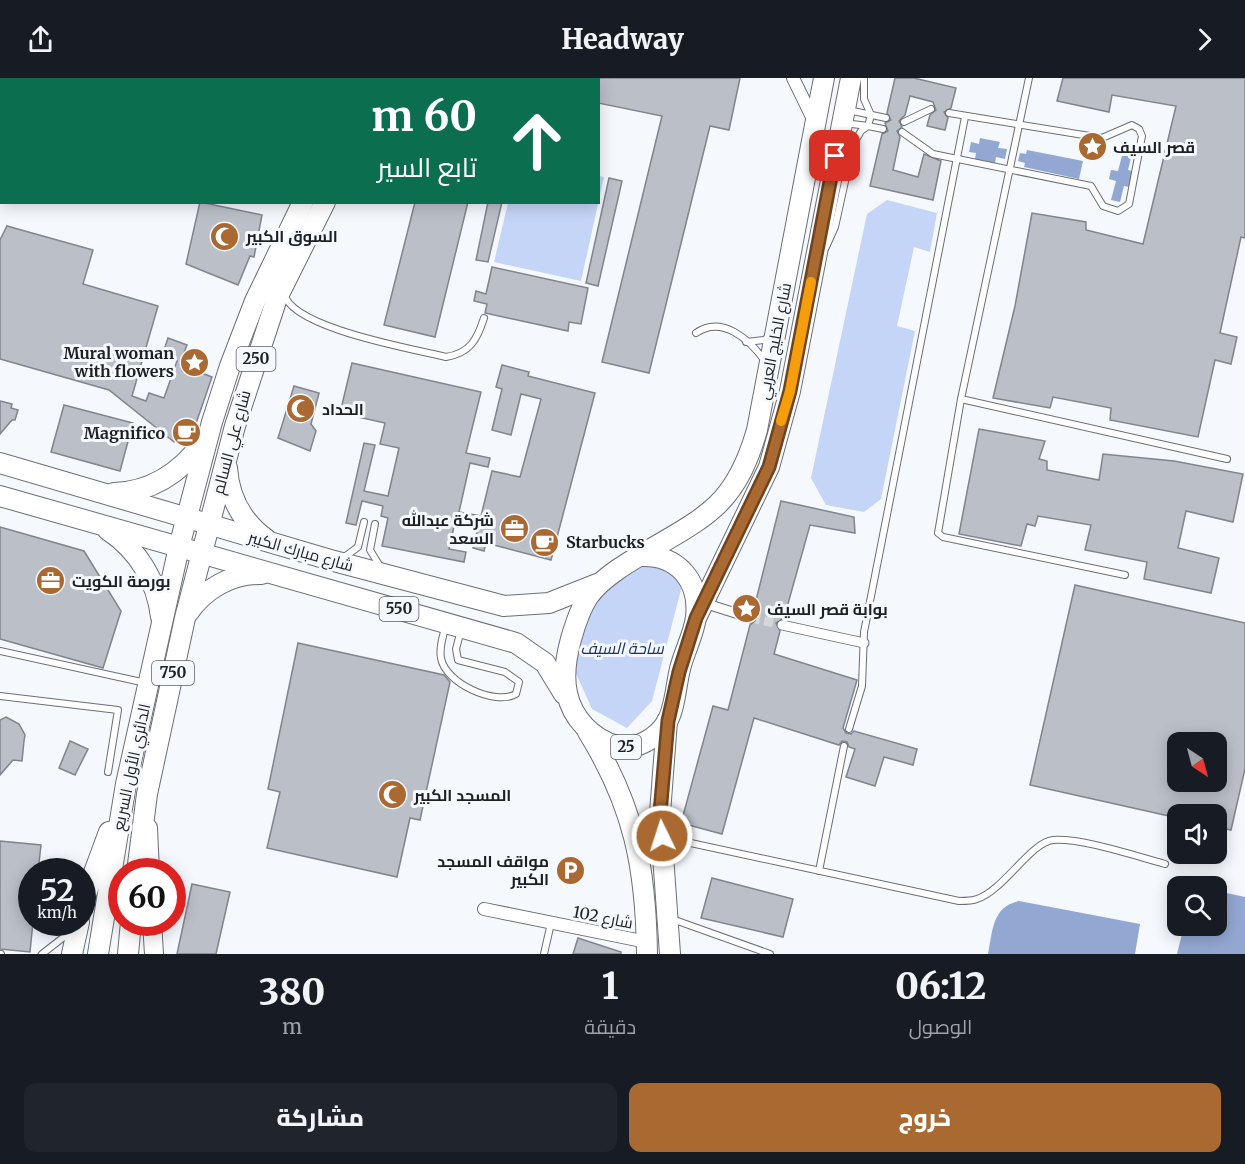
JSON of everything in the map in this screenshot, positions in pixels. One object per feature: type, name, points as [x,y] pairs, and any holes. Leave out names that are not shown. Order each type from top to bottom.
[{"type":"main road","name":"شارع الخليج العربي","points":[[642,556],[704,516],[732,488],[749,457],[776,332],[824,78]]},
{"type":"main road","name":"شارع الخليج العربي","points":[[700,610],[769,467],[790,391],[851,78]]},
{"type":"main road","name":"شارع علي السالم","points":[[179,547],[212,422],[230,366],[255,301],[302,204]]},
{"type":"main road","name":"شارع علي السالم","points":[[201,553],[248,382],[272,310],[324,204]]},
{"type":"main road","points":[[105,493],[144,489],[178,470],[193,456],[212,422]]},
{"type":"main road","points":[[230,446],[227,474],[233,501],[249,524],[271,542]]},
{"type":"main road","name":"شارع مبارك الكبير","points":[[0,463],[393,578],[504,606],[531,607],[568,598],[602,581]]},
{"type":"main road","name":"شارع مبارك الكبير","points":[[0,496],[272,575],[454,624],[516,644],[532,652],[554,674],[569,704]]},
{"type":"main road","points":[[98,523],[119,538],[144,567],[154,586],[162,626]]},
{"type":"main road","name":"الدائري الأول السريع","points":[[98,954],[126,784],[179,547]]},
{"type":"main road","name":"الدائري الأول السريع","points":[[139,858],[147,794],[201,553]]},
{"type":"main road","name":"25","points":[[647,948],[638,850],[630,817],[620,790],[587,730],[569,704],[565,674],[569,644],[588,597],[602,581],[642,556],[668,559],[684,571],[694,587],[700,610],[684,651],[668,721],[660,813],[670,954]]},
{"type":"main road","points":[[185,618],[203,595],[222,583],[243,576],[272,575]]},
{"type":"main road","points":[[387,605],[438,613],[445,610],[448,600],[431,588]]},
{"type":"main road","name":"25","points":[[587,730],[609,743],[627,747],[645,742],[668,721]]},
{"type":"main road","points":[[96,866],[126,784]]},
{"type":"main road","name":"الدائري الأول السريع","points":[[147,794],[149,858]]},
{"type":"main road","points":[[72,954],[75,936]]},
{"type":"main road","points":[[128,954],[130,936]]},
{"type":"main road","points":[[153,936],[154,954]]},
{"type":"street","points":[[793,78],[815,124]]},
{"type":"street","points":[[700,610],[752,618]]},
{"type":"street","points":[[782,625],[864,643]]},
{"type":"street","name":"شارع 102","points":[[484,909],[551,923],[647,948]]},
{"type":"lane","points":[[811,280],[835,227],[853,145],[861,131],[868,126],[871,115],[864,99],[864,78]]},
{"type":"lane","points":[[1029,78],[961,399],[938,533],[943,537],[1125,575]]},
{"type":"lane","points":[[904,122],[931,109]]},
{"type":"lane","points":[[902,132],[933,154],[1091,186],[1103,206],[1118,212],[1129,204],[1142,136],[1139,129],[1132,125],[1102,138],[950,113]]},
{"type":"lane","points":[[843,116],[871,115],[886,118]]},
{"type":"lane","points":[[843,116],[883,129]]},
{"type":"lane","points":[[849,729],[862,686],[864,632],[964,117]]},
{"type":"lane","points":[[284,284],[285,299],[295,311],[327,326],[446,357],[459,355],[470,348],[478,336],[484,318]]},
{"type":"lane","points":[[696,333],[705,327],[716,325],[726,327],[746,342],[769,366]]},
{"type":"lane","points":[[746,342],[764,340],[776,332]]},
{"type":"lane","points":[[961,399],[1227,459]]},
{"type":"lane","points":[[334,561],[358,547],[364,522]]},
{"type":"lane","points":[[375,524],[370,550],[380,568],[393,578]]},
{"type":"lane","points":[[454,624],[458,660],[510,674],[519,682],[516,694],[502,698],[468,690],[450,673],[441,658],[454,624]]},
{"type":"lane","points":[[0,651],[149,684]]},
{"type":"lane","points":[[0,696],[118,710],[108,772]]},
{"type":"lane","points":[[819,871],[844,746]]},
{"type":"lane","points":[[662,836],[959,901],[977,900],[997,888],[1036,849],[1051,840],[1078,843],[1166,864]]},
{"type":"lane","points":[[669,917],[770,954]]},
{"type":"lane","name":"شارع 102","points":[[544,954],[551,923]]},
{"type":"lane","points":[[42,954],[66,936]]},
{"type":"green space","points":[[600,176],[604,177],[600,195]]},
{"type":"green space","points":[[887,200],[937,213],[930,252],[914,247],[897,326],[915,331],[881,499],[864,512],[826,505],[811,478],[867,214]]},
{"type":"green space","points":[[508,204],[598,204],[581,281],[494,262]]},
{"type":"green space","name":"ساحة السيف","points":[[642,558],[684,578],[652,701],[627,728],[592,709],[574,669],[585,626],[603,583]]},
{"type":"shaded area","points":[[980,138],[1000,142],[998,148],[1007,149],[1005,159],[996,157],[995,163],[975,159],[976,153],[969,152],[971,142],[979,144]]},
{"type":"shaded area","points":[[1027,150],[1083,161],[1079,179],[1024,167],[1025,163],[1018,161],[1020,153],[1026,154]]},
{"type":"shaded area","points":[[1123,152],[1132,154],[1128,170],[1132,171],[1129,187],[1124,186],[1120,202],[1111,200],[1116,181],[1109,179],[1111,170],[1118,171]]},
{"type":"shaded area","points":[[1227,893],[1245,897],[1245,954],[1177,954],[1182,936],[1227,936]]},
{"type":"shaded area","points":[[1019,901],[1140,924],[1135,954],[988,954],[993,928],[999,914],[1003,908]]},
{"type":"building","points":[[600,78],[740,78],[729,130],[710,126],[649,373],[602,362],[662,116],[600,103]]},
{"type":"building","points":[[895,78],[914,78],[956,88],[951,108],[944,112],[948,118],[945,130],[927,126],[930,115],[936,110],[933,102],[910,96],[905,115],[899,121],[902,127],[897,131],[900,137],[893,170],[918,177],[924,154],[941,161],[933,200],[870,186],[882,134],[888,131],[885,123],[891,120],[887,113]]},
{"type":"building","points":[[1063,78],[1245,78],[1245,238],[1241,237],[1220,333],[1237,337],[1231,364],[1215,360],[1198,437],[1110,420],[1111,408],[1053,397],[1050,408],[993,398],[1015,306],[1032,213],[1086,222],[1086,230],[1143,244],[1176,106],[1112,95],[1109,112],[1057,101]]},
{"type":"building","points":[[609,178],[622,181],[598,286],[586,283]]},
{"type":"building","name":"السوق الكبير","points":[[200,204],[262,215],[254,257],[250,256],[238,285],[186,264]]},
{"type":"building","points":[[414,204],[468,204],[435,337],[384,325]]},
{"type":"building","points":[[488,204],[502,204],[488,262],[476,260]]},
{"type":"building","points":[[7,226],[93,250],[83,284],[158,306],[132,396],[146,401],[149,393],[164,398],[177,361],[162,356],[168,338],[187,345],[181,361],[201,368],[199,372],[212,377],[193,432],[184,429],[174,442],[109,390],[0,359],[0,240]]},
{"type":"building","points":[[492,267],[588,288],[581,324],[569,322],[568,331],[485,313],[487,304],[474,301],[476,291],[486,294]]},
{"type":"building","points":[[352,363],[481,392],[466,453],[490,458],[488,467],[470,463],[459,512],[481,516],[492,471],[520,477],[541,399],[521,394],[511,435],[492,430],[502,389],[496,387],[502,365],[529,372],[528,376],[595,393],[551,560],[486,543],[484,551],[473,548],[478,527],[455,522],[449,549],[466,552],[464,562],[382,546],[388,518],[381,516],[383,506],[362,501],[356,525],[346,523],[364,443],[375,445],[364,491],[388,496],[399,448],[380,444],[385,423],[340,413]]},
{"type":"building","name":"الحداد","points":[[294,386],[319,393],[311,424],[316,431],[310,451],[278,438]]},
{"type":"building","points":[[0,401],[12,404],[11,408],[18,410],[15,420],[12,420],[0,434]]},
{"type":"building","points":[[64,405],[133,423],[120,471],[51,452]]},
{"type":"building","points":[[979,429],[1045,441],[1039,459],[1047,461],[1047,470],[1099,480],[1103,454],[1174,461],[1243,474],[1233,522],[1186,511],[1178,548],[1219,558],[1211,593],[1144,579],[1147,562],[1085,550],[1091,525],[1038,516],[1035,526],[1027,524],[1021,546],[959,534]]},
{"type":"building","points":[[781,501],[854,517],[855,533],[810,525],[784,618],[776,623],[780,631],[774,654],[857,680],[843,728],[846,733],[851,734],[854,731],[917,749],[913,765],[884,757],[875,786],[846,777],[855,749],[849,747],[847,742],[842,741],[839,745],[754,718],[722,834],[681,823],[713,706],[728,710],[750,625],[758,619],[753,612]]},
{"type":"building","name":"بورصة الكويت","points":[[0,527],[84,551],[121,611],[103,668],[0,639]]},
{"type":"building","points":[[1075,585],[1245,623],[1245,769],[1231,830],[1227,829],[1227,804],[1167,804],[1167,816],[1030,785]]},
{"type":"building","points":[[298,643],[444,675],[450,682],[420,820],[410,818],[397,877],[267,848],[280,792],[268,789]]},
{"type":"building","points":[[6,717],[19,724],[25,735],[22,761],[13,760],[0,775],[0,720]]},
{"type":"building","points":[[70,741],[88,749],[75,775],[59,768]]},
{"type":"building","points":[[0,841],[41,845],[40,858],[18,858],[18,936],[32,936],[30,952],[0,949]]},
{"type":"building","points":[[712,878],[793,899],[783,937],[701,918]]},
{"type":"building","points":[[192,884],[230,892],[216,954],[177,954],[181,936],[186,936],[186,912]]},
{"type":"building","points":[[578,938],[621,952],[621,954],[573,954]]},
{"type":"tunnel","points":[[751,618],[782,625]]},
{"type":"slow traffic","points":[[781,421],[790,391],[811,282]]},
{"type":"place","name":"قصر السيف","points":[[1092,147]]},
{"type":"place","name":"السوق الكبير","points":[[225,236]]},
{"type":"place","name":"Mural woman with flowers","points":[[195,362]]},
{"type":"place","name":"الحداد","points":[[301,409]]},
{"type":"place","name":"Magnifico","points":[[186,433]]},
{"type":"place","name":"شركة عبدالله السعد","points":[[515,529]]},
{"type":"place","name":"Starbucks","points":[[545,542]]},
{"type":"place","name":"بورصة الكويت","points":[[51,581]]},
{"type":"place","name":"بوابة قصر السيف","points":[[746,609]]},
{"type":"place","name":"المسجد الكبير","points":[[393,795]]},
{"type":"place","name":"مواقف المسجد الكبير","points":[[570,870]]},
{"type":"route","points":[[662,836],[660,813],[668,721],[684,651],[696,618],[769,467],[790,391],[835,156]]}]
